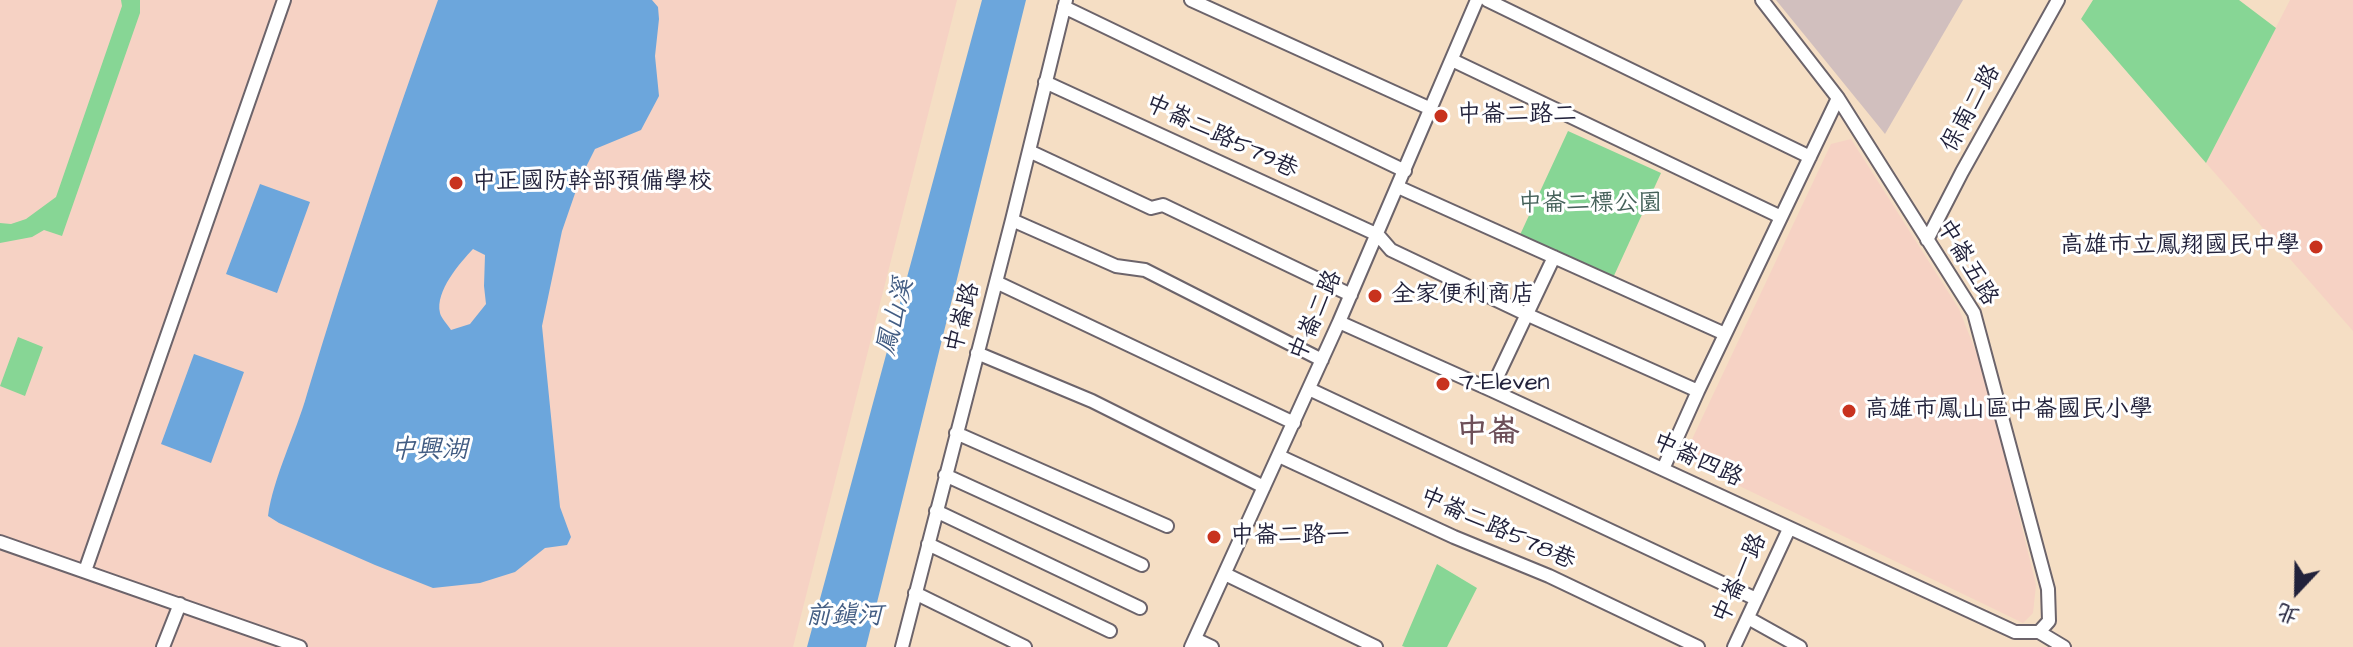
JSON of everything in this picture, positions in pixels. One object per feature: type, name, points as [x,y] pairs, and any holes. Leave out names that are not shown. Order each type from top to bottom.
[{"type":"street","points":[[85,571],[284,0]]},
{"type":"street","points":[[1191,0],[1431,109]]},
{"type":"street","name":"中崙二路","points":[[1193,643],[1378,235],[1477,0]]},
{"type":"street","points":[[1487,0],[1810,157]]},
{"type":"street","name":"中崙五路","points":[[1762,0],[1838,98],[1974,313],[2048,589],[2049,621],[2039,632]]},
{"type":"street","name":"保南二路","points":[[1927,240],[2058,0]]},
{"type":"street","points":[[1065,4],[1405,171]]},
{"type":"street","name":"中崙路","points":[[904,646],[1065,4]]},
{"type":"street","points":[[1452,60],[1781,217]]},
{"type":"street","name":"中崙二路579巷","points":[[1045,82],[1378,235],[1391,250],[1698,391]]},
{"type":"street","points":[[1663,469],[1838,98]]},
{"type":"street","points":[[1029,151],[1151,208],[1163,205],[1351,295]]},
{"type":"street","points":[[1398,187],[1725,334]]},
{"type":"street","points":[[1012,220],[1116,266],[1145,270],[1322,360]]},
{"type":"street","points":[[1491,390],[1554,257]]},
{"type":"street","points":[[996,282],[1294,423]]},
{"type":"street","name":"中崙四路","points":[[1339,322],[2015,632],[2039,632]]},
{"type":"street","points":[[977,353],[1092,401],[1264,487]]},
{"type":"street","points":[[1309,389],[1756,599]]},
{"type":"street","points":[[956,433],[1167,526]]},
{"type":"street","name":"中崙二路578巷","points":[[1279,456],[1454,537],[1549,576],[1698,647]]},
{"type":"street","points":[[945,475],[1142,565]]},
{"type":"street","points":[[936,511],[1140,608]]},
{"type":"street","name":"中崙一路","points":[[1734,647],[1789,529]]},
{"type":"street","points":[[0,542],[300,647]]},
{"type":"street","points":[[928,544],[1110,631]]},
{"type":"street","points":[[1225,574],[1376,647]]},
{"type":"street","points":[[915,593],[1025,647]]},
{"type":"street","points":[[163,647],[180,604]]},
{"type":"street","points":[[1748,618],[1800,647]]},
{"type":"street","points":[[2039,632],[2064,647]]},
{"type":"street","points":[[1193,643],[1212,647]]},
{"type":"shaded area","name":"中正國防幹部預備學校","points":[[0,0],[957,0],[793,647],[0,647]]},
{"type":"shaded area","points":[[1776,0],[1963,0],[1885,134]]},
{"type":"shaded area","name":"高雄市立鳳翔國民中學","points":[[2290,0],[2353,0],[2353,331],[2206,163]]},
{"type":"shaded area","name":"高雄市鳳山區中崙國民小學","points":[[1851,139],[1959,309],[1984,372],[2036,585],[2033,613],[2023,623],[1696,465],[1687,450],[1831,144]]},
{"type":"green space","points":[[121,0],[140,0],[140,13],[62,236],[44,230],[32,237],[0,243],[0,223],[11,224],[26,219],[56,197],[122,6]]},
{"type":"green space","points":[[2093,0],[2239,0],[2276,28],[2206,163],[2081,19]]},
{"type":"green space","name":"中崙二標公園","points":[[1568,131],[1661,173],[1612,280],[1519,237]]},
{"type":"green space","points":[[18,337],[43,347],[25,396],[0,386]]},
{"type":"green space","points":[[1437,564],[1477,588],[1447,647],[1402,646]]},
{"type":"water","name":"中興湖","points":[[438,0],[652,0],[658,7],[659,19],[655,56],[659,96],[641,130],[595,149],[580,179],[562,231],[542,326],[560,507],[571,537],[567,545],[545,548],[515,572],[480,583],[433,588],[268,516],[386,147]],"holes":[[[473,249],[485,255],[486,304],[470,324],[451,330],[440,313],[439,305],[445,287]]]},
{"type":"water","name":"前鎮河","points":[[982,0],[1026,0],[866,647],[807,647]]},
{"type":"water","points":[[260,184],[310,202],[277,293],[226,274]]},
{"type":"water","points":[[194,354],[244,372],[211,463],[161,444]]},
{"type":"place","name":"中崙二路二","points":[[1441,116]]},
{"type":"place","name":"中正國防幹部預備學校","points":[[456,183]]},
{"type":"place","name":"高雄市立鳳翔國民中學","points":[[2316,247]]},
{"type":"place","name":"全家便利商店","points":[[1375,296]]},
{"type":"place","name":"7-Eleven","points":[[1443,384]]},
{"type":"place","name":"高雄市鳳山區中崙國民小學","points":[[1849,411]]},
{"type":"place","name":"中崙二路一","points":[[1214,537]]},
{"type":"district","name":"中崙","points":[[1488,434]]},
{"type":"water label","name":"鳳山溪","points":[[897,317]]}]
